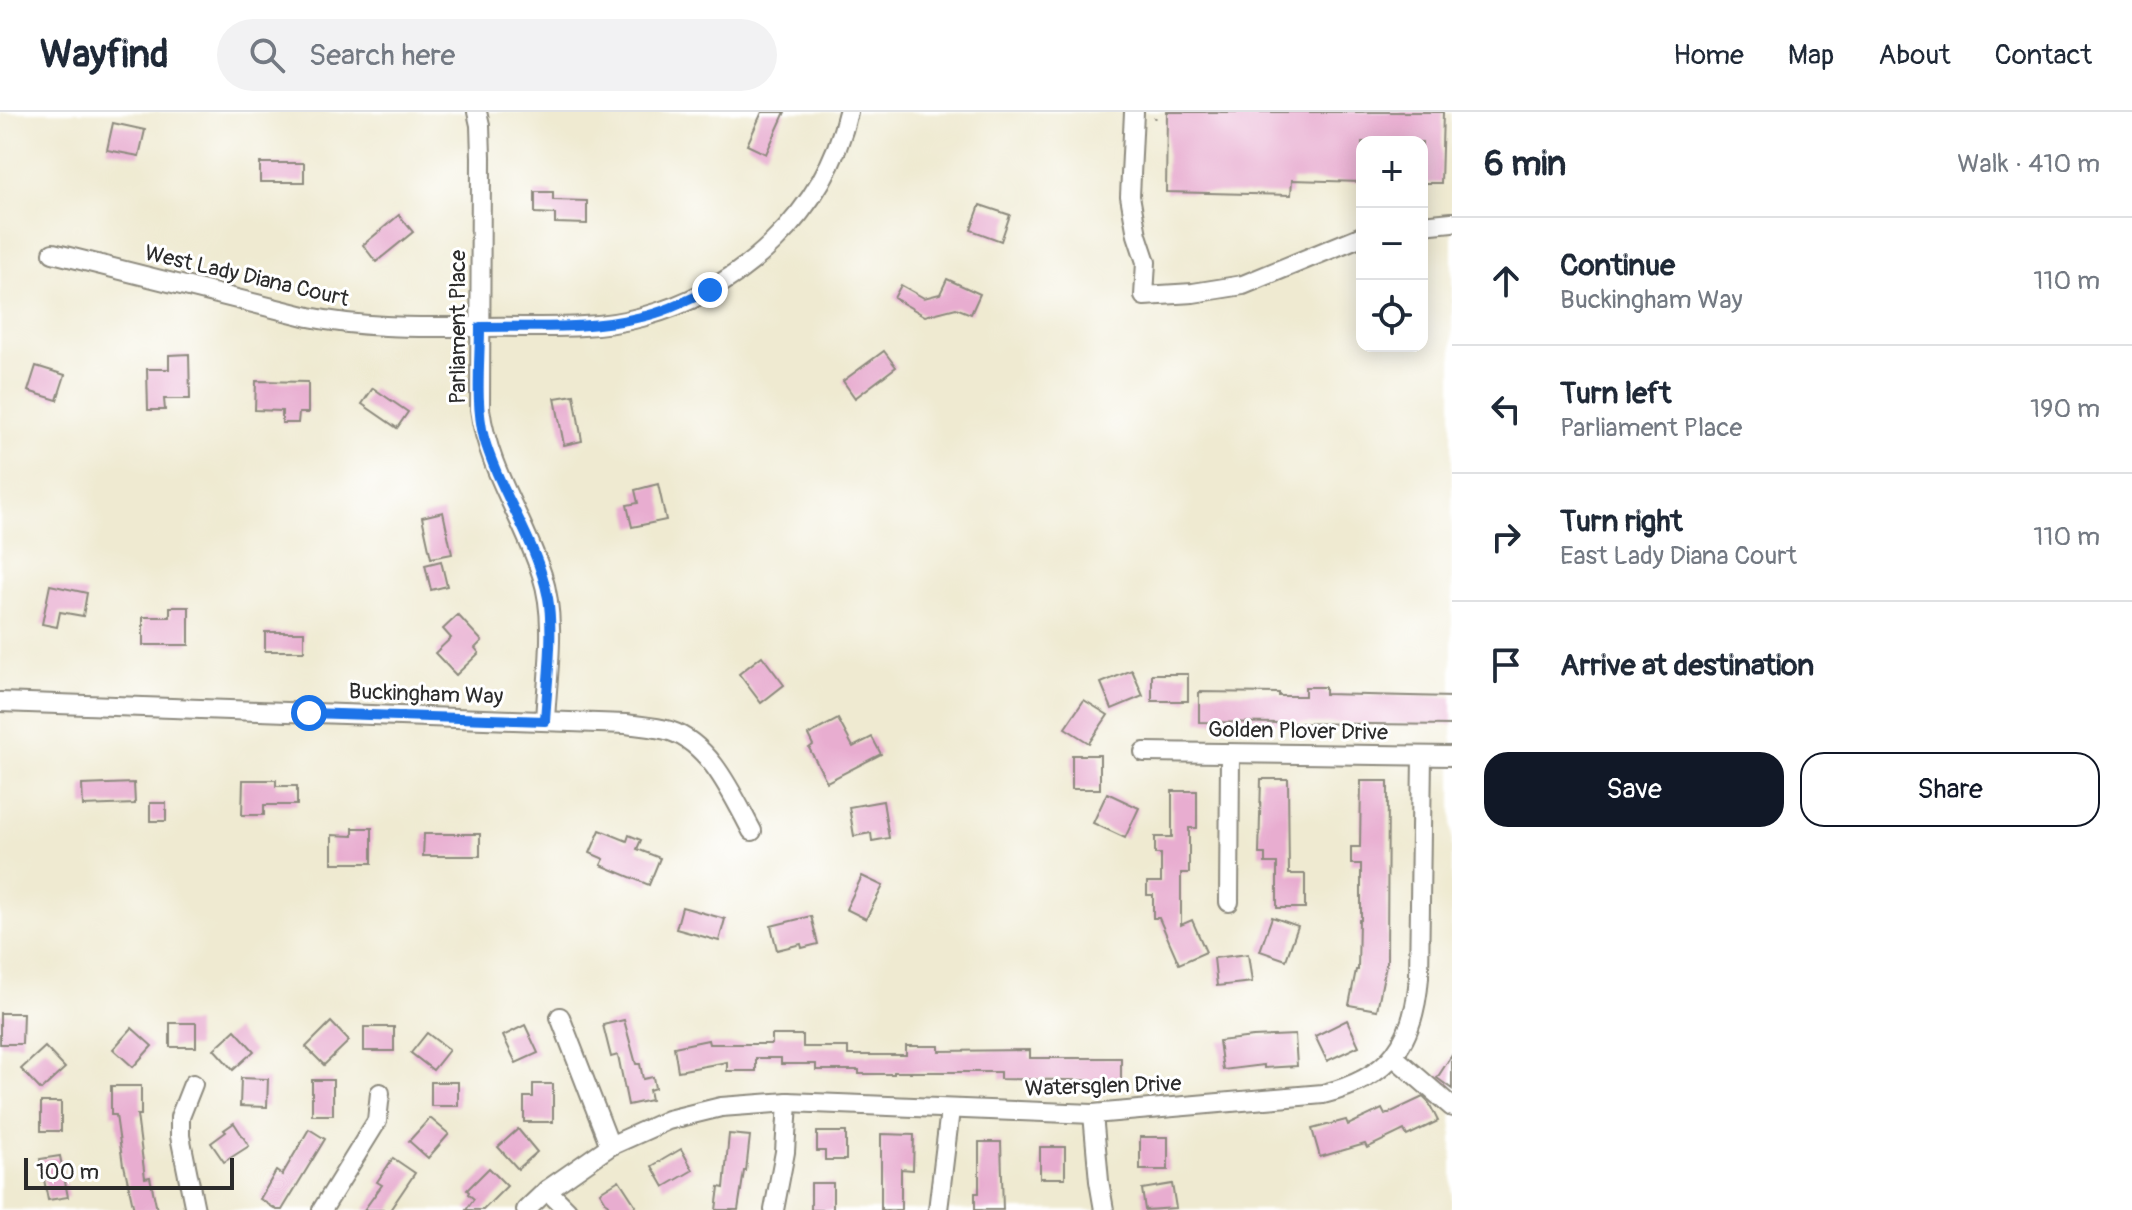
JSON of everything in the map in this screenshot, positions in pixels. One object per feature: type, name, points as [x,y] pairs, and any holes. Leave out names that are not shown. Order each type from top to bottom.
[{"type":"street","name":"Parliament Place","points":[[477,112],[481,157],[480,409],[483,434],[514,513],[530,543],[549,601],[545,721]]},
{"type":"street","name":"West Lady Diana Court","points":[[53,253],[329,321],[388,328],[615,323],[643,317],[710,290],[731,278],[779,237],[810,198],[830,164],[848,112]]},
{"type":"street","points":[[1134,112],[1130,196],[1146,262],[1144,296],[1193,293],[1243,285],[1356,238]]},
{"type":"street","points":[[1428,224],[1452,222]]},
{"type":"street","name":"Buckingham Way","points":[[0,702],[650,727],[688,740],[707,758],[752,831]]},
{"type":"street","name":"Golden Plover Drive","points":[[1144,752],[1452,756]]},
{"type":"street","points":[[1229,902],[1230,754]]},
{"type":"street","name":"Watersglen Drive","points":[[526,1210],[547,1190],[610,1146],[649,1127],[690,1113],[721,1107],[788,1102],[1093,1114],[1323,1094],[1370,1076],[1393,1056],[1409,1030],[1417,1006],[1422,756]]},
{"type":"street","points":[[560,1017],[610,1146]]},
{"type":"street","points":[[1393,1056],[1452,1107]]},
{"type":"street","points":[[193,1084],[180,1117],[180,1136],[195,1210]]},
{"type":"street","points":[[322,1210],[377,1121],[380,1093]]},
{"type":"street","points":[[774,1210],[785,1152],[788,1102]]},
{"type":"street","points":[[938,1210],[950,1110]]},
{"type":"street","points":[[1093,1114],[1104,1210]]},
{"type":"street","points":[[547,1190],[567,1210]]},
{"type":"path","points":[[1155,112],[1155,119]]},
{"type":"building","points":[[762,112],[785,112],[766,154],[747,145]]},
{"type":"building","points":[[1167,112],[1443,112],[1441,183],[1428,183],[1428,136],[1356,136],[1356,182],[1292,180],[1291,195],[1166,192]]},
{"type":"building","points":[[113,123],[145,130],[139,156],[107,150]]},
{"type":"building","points":[[260,163],[304,163],[304,182],[260,182]]},
{"type":"building","points":[[535,192],[553,192],[553,200],[587,201],[587,224],[555,223],[555,214],[535,213]]},
{"type":"building","points":[[980,205],[1010,215],[1001,241],[971,230]]},
{"type":"building","points":[[399,215],[413,232],[376,262],[363,245]]},
{"type":"building","points":[[947,279],[980,294],[971,314],[956,308],[925,316],[894,298],[901,285],[924,298],[940,294]]},
{"type":"building","points":[[884,351],[896,367],[855,398],[843,381]]},
{"type":"building","points":[[189,354],[190,399],[164,399],[165,410],[148,410],[147,369],[169,369],[169,355]]},
{"type":"building","points":[[36,366],[65,375],[57,400],[28,391]]},
{"type":"building","points":[[256,381],[308,382],[308,413],[299,413],[298,423],[282,423],[282,411],[255,410]]},
{"type":"building","points":[[373,388],[408,412],[397,428],[362,404]]},
{"type":"building","points":[[574,395],[582,441],[564,445],[555,398]]},
{"type":"building","points":[[658,484],[666,520],[632,527],[627,505],[638,503],[635,490]]},
{"type":"building","points":[[443,512],[452,554],[431,558],[422,517]]},
{"type":"building","points":[[441,561],[447,586],[431,590],[425,565]]},
{"type":"building","points":[[50,585],[87,593],[83,616],[60,612],[57,627],[42,624]]},
{"type":"building","points":[[170,607],[189,607],[189,645],[143,645],[143,617],[170,617]]},
{"type":"building","points":[[458,615],[482,641],[475,648],[479,653],[456,675],[435,653],[451,638],[443,629]]},
{"type":"building","points":[[265,632],[304,632],[304,651],[265,651]]},
{"type":"building","points":[[762,656],[784,685],[761,703],[739,674]]},
{"type":"building","points":[[1132,670],[1143,696],[1112,709],[1101,683]]},
{"type":"building","points":[[1152,674],[1188,674],[1188,701],[1152,701]]},
{"type":"building","points":[[1305,687],[1325,687],[1325,694],[1452,697],[1452,725],[1199,722],[1199,692],[1305,696]]},
{"type":"building","points":[[1084,700],[1108,715],[1089,743],[1065,728]]},
{"type":"building","points":[[838,719],[853,747],[872,737],[881,754],[827,782],[809,748],[813,745],[808,735]]},
{"type":"building","points":[[1072,755],[1100,755],[1100,789],[1072,789]]},
{"type":"building","points":[[1261,779],[1288,779],[1289,874],[1305,874],[1305,908],[1277,908],[1277,863],[1265,863],[1265,854],[1259,854]]},
{"type":"building","points":[[243,780],[276,780],[276,786],[297,786],[297,805],[264,805],[264,815],[242,815]]},
{"type":"building","points":[[1361,781],[1388,781],[1387,960],[1377,1010],[1349,1005],[1358,970],[1361,920],[1361,864],[1351,864],[1351,847],[1360,847]]},
{"type":"building","points":[[134,783],[135,804],[83,806],[82,785]]},
{"type":"building","points":[[1172,791],[1197,791],[1197,828],[1189,828],[1189,873],[1181,873],[1181,925],[1192,920],[1206,952],[1179,964],[1159,918],[1153,918],[1153,895],[1147,895],[1147,882],[1161,882],[1161,854],[1155,854],[1155,837],[1172,837]]},
{"type":"building","points":[[1107,793],[1139,808],[1125,838],[1093,823]]},
{"type":"building","points":[[883,801],[889,838],[872,841],[871,833],[854,836],[849,807]]},
{"type":"building","points":[[150,803],[166,803],[166,821],[150,821]]},
{"type":"building","points":[[353,828],[372,828],[372,863],[332,863],[332,835],[353,836]]},
{"type":"building","points":[[600,830],[627,841],[629,835],[641,840],[637,849],[660,858],[649,885],[601,865],[604,859],[590,853]]},
{"type":"building","points":[[424,834],[480,834],[480,856],[423,856]]},
{"type":"building","points":[[862,876],[883,886],[866,919],[846,909]]},
{"type":"building","points":[[682,907],[725,919],[719,941],[676,929]]},
{"type":"building","points":[[811,916],[818,944],[802,948],[801,944],[777,950],[771,926]]},
{"type":"building","points":[[1272,917],[1298,926],[1286,960],[1260,951]]},
{"type":"building","points":[[1248,954],[1252,982],[1217,986],[1214,958]]},
{"type":"building","points":[[0,1013],[23,1013],[22,1044],[0,1044]]},
{"type":"building","points":[[624,1020],[636,1064],[640,1064],[643,1079],[653,1077],[655,1088],[649,1090],[651,1100],[628,1105],[618,1055],[611,1057],[603,1025]]},
{"type":"building","points":[[1347,1020],[1359,1046],[1327,1061],[1315,1036]]},
{"type":"building","points":[[331,1022],[349,1041],[324,1065],[306,1047]]},
{"type":"building","points":[[170,1023],[196,1023],[196,1047],[170,1047]]},
{"type":"building","points":[[525,1025],[538,1053],[516,1063],[503,1036]]},
{"type":"building","points":[[364,1027],[394,1027],[394,1051],[364,1051]]},
{"type":"building","points":[[132,1028],[152,1046],[133,1067],[113,1049]]},
{"type":"building","points":[[235,1030],[254,1051],[233,1070],[214,1049]]},
{"type":"building","points":[[427,1033],[449,1050],[433,1070],[411,1053]]},
{"type":"building","points":[[772,1035],[803,1035],[803,1047],[848,1047],[848,1055],[906,1055],[906,1046],[939,1046],[939,1051],[1030,1050],[1030,1058],[1121,1058],[1121,1081],[1000,1079],[1000,1072],[859,1074],[859,1070],[816,1070],[816,1064],[781,1064],[781,1058],[756,1058],[756,1071],[727,1071],[727,1062],[678,1071],[674,1047],[708,1040],[709,1044],[772,1044]]},
{"type":"building","points":[[1295,1035],[1297,1066],[1264,1068],[1264,1065],[1223,1070],[1219,1041]]},
{"type":"building","points":[[45,1047],[65,1068],[41,1090],[21,1069]]},
{"type":"building","points":[[1452,1055],[1452,1089],[1437,1078]]},
{"type":"building","points":[[241,1078],[268,1079],[267,1107],[240,1106]]},
{"type":"building","points":[[312,1080],[333,1080],[333,1115],[312,1115]]},
{"type":"building","points":[[431,1082],[458,1082],[458,1106],[431,1106]]},
{"type":"building","points":[[533,1084],[553,1084],[553,1122],[524,1122],[524,1097],[533,1097]]},
{"type":"building","points":[[111,1086],[141,1086],[141,1115],[137,1115],[145,1178],[150,1177],[157,1210],[134,1210],[123,1165],[116,1115],[111,1115]]},
{"type":"building","points":[[1423,1097],[1438,1121],[1407,1136],[1404,1130],[1367,1148],[1365,1144],[1320,1157],[1312,1129],[1346,1120],[1348,1125],[1382,1109],[1385,1115]]},
{"type":"building","points":[[41,1102],[61,1102],[61,1131],[41,1131]]},
{"type":"building","points":[[430,1118],[449,1134],[428,1158],[409,1141]]},
{"type":"building","points":[[234,1123],[249,1146],[224,1162],[211,1143]]},
{"type":"building","points":[[309,1129],[325,1139],[282,1210],[277,1210],[260,1199],[276,1171],[282,1175]]},
{"type":"building","points":[[518,1129],[537,1152],[518,1169],[498,1147]]},
{"type":"building","points":[[817,1132],[846,1132],[846,1160],[825,1160],[825,1151],[817,1151]]},
{"type":"building","points":[[729,1134],[750,1136],[746,1171],[738,1210],[716,1210],[719,1187],[724,1188]]},
{"type":"building","points":[[881,1134],[914,1135],[913,1170],[901,1169],[901,1210],[881,1210]]},
{"type":"building","points":[[1140,1137],[1168,1137],[1168,1170],[1140,1170]]},
{"type":"building","points":[[979,1142],[1001,1142],[1003,1210],[975,1210],[975,1193],[979,1193]]},
{"type":"building","points":[[1040,1147],[1065,1147],[1065,1178],[1040,1178]]},
{"type":"building","points":[[681,1149],[693,1170],[664,1187],[652,1166]]},
{"type":"building","points":[[60,1156],[68,1197],[48,1200],[40,1159]]},
{"type":"building","points":[[393,1158],[415,1173],[390,1210],[364,1210],[382,1185],[377,1182]]},
{"type":"building","points":[[489,1168],[507,1186],[483,1210],[466,1210],[474,1199],[467,1190]]},
{"type":"building","points":[[619,1180],[636,1206],[629,1210],[611,1210],[600,1192]]},
{"type":"building","points":[[811,1183],[833,1183],[833,1210],[811,1210]]},
{"type":"building","points":[[1172,1184],[1176,1208],[1145,1210],[1142,1189]]},
{"type":"route","points":[[309,713],[545,721],[549,601],[530,543],[514,513],[483,434],[480,327],[615,323],[643,317],[710,290]]}]
